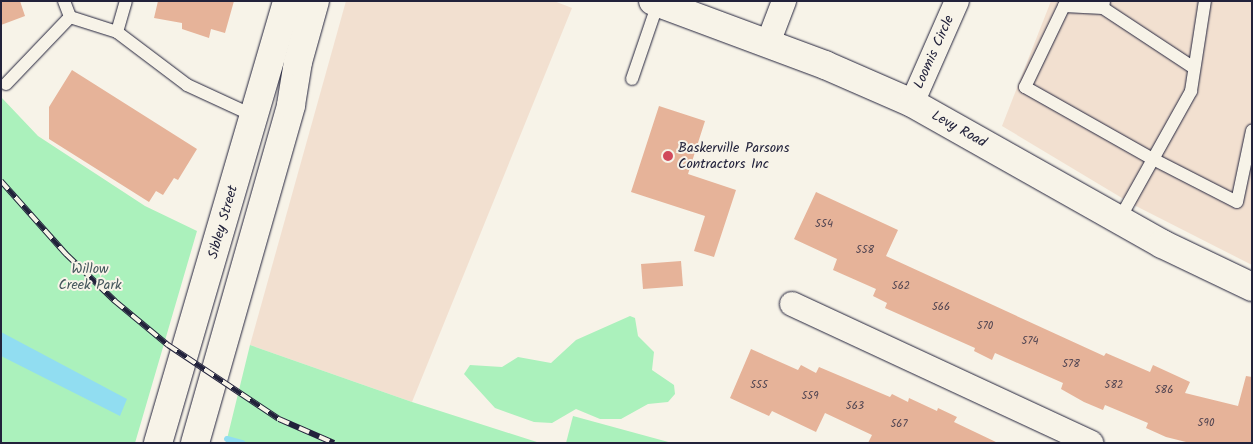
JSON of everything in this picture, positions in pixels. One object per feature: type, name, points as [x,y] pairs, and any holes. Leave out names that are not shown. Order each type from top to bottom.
[{"type":"street","name":"Sibley Street","points":[[158,443],[288,1]]},
{"type":"street","points":[[195,443],[291,105],[298,62],[315,1]]},
{"type":"street","points":[[768,43],[784,1]]},
{"type":"street","name":"Loomis Circle","points":[[912,103],[956,1]]},
{"type":"street","name":"Levy Road","points":[[655,2],[768,43],[912,103],[1119,220],[1252,287]]},
{"type":"street","points":[[792,304],[1091,443]]},
{"type":"lane","points":[[64,1],[70,17]]},
{"type":"lane","points":[[117,32],[126,1]]},
{"type":"lane","points":[[1119,220],[1191,92],[1206,1]]},
{"type":"lane","points":[[632,79],[655,2]]},
{"type":"lane","points":[[1194,68],[1104,5],[1064,6],[1025,87],[1153,159],[1237,202],[1252,131]]},
{"type":"lane","points":[[70,17],[117,32],[187,85],[254,116]]},
{"type":"lane","points":[[6,84],[70,17]]},
{"type":"shaded area","points":[[346,1],[554,1],[572,8],[412,402],[250,345]]},
{"type":"shaded area","points":[[1051,1],[1252,1],[1252,265],[1132,204],[1002,126]]},
{"type":"green space","name":"Willow Creek Park","points":[[1,97],[38,136],[145,206],[197,231],[135,443],[1,443]]},
{"type":"green space","points":[[630,316],[635,318],[638,336],[654,352],[652,370],[674,385],[675,394],[668,402],[648,404],[621,419],[600,419],[576,409],[552,423],[534,422],[495,408],[464,374],[470,365],[502,367],[518,357],[551,363],[576,340]]},
{"type":"green space","points":[[250,345],[412,402],[540,443],[226,443]]},
{"type":"green space","points":[[573,416],[672,443],[566,443]]},
{"type":"water","points":[[1,332],[127,399],[120,416],[1,356]]},
{"type":"building","points":[[1,1],[20,1],[25,16],[1,25]]},
{"type":"building","points":[[158,1],[234,1],[225,33],[211,29],[209,38],[182,29],[182,23],[154,18]]},
{"type":"building","points":[[72,70],[197,149],[178,180],[174,178],[163,195],[156,191],[149,202],[49,139],[49,107]]},
{"type":"building","name":"Baskerville Parsons Contractors Inc","points":[[659,106],[705,121],[688,174],[736,190],[714,257],[694,251],[705,216],[631,192]]},
{"type":"building","points":[[816,192],[898,230],[886,256],[1104,356],[1106,353],[1150,372],[1153,365],[1190,382],[1185,393],[1238,406],[1246,376],[1252,377],[1252,443],[1190,443],[1166,437],[1146,428],[1148,423],[1105,405],[1103,410],[1084,402],[1061,389],[1063,383],[995,353],[992,360],[974,351],[975,348],[885,308],[887,303],[873,296],[876,289],[833,270],[837,259],[794,239]]},
{"type":"building","points":[[681,261],[683,286],[643,289],[641,264]]},
{"type":"building","points":[[751,349],[798,370],[801,365],[816,373],[819,367],[890,397],[892,394],[908,402],[909,398],[937,411],[938,408],[957,417],[954,422],[998,443],[868,443],[872,435],[825,413],[816,432],[772,411],[769,416],[730,398]]},
{"type":"waterway","points":[[227,439],[242,443]]},
{"type":"railway","points":[[1,181],[66,254],[115,301],[168,345],[279,419],[334,443]]},
{"type":"place","name":"Baskerville Parsons Contractors Inc","points":[[668,156]]}]
